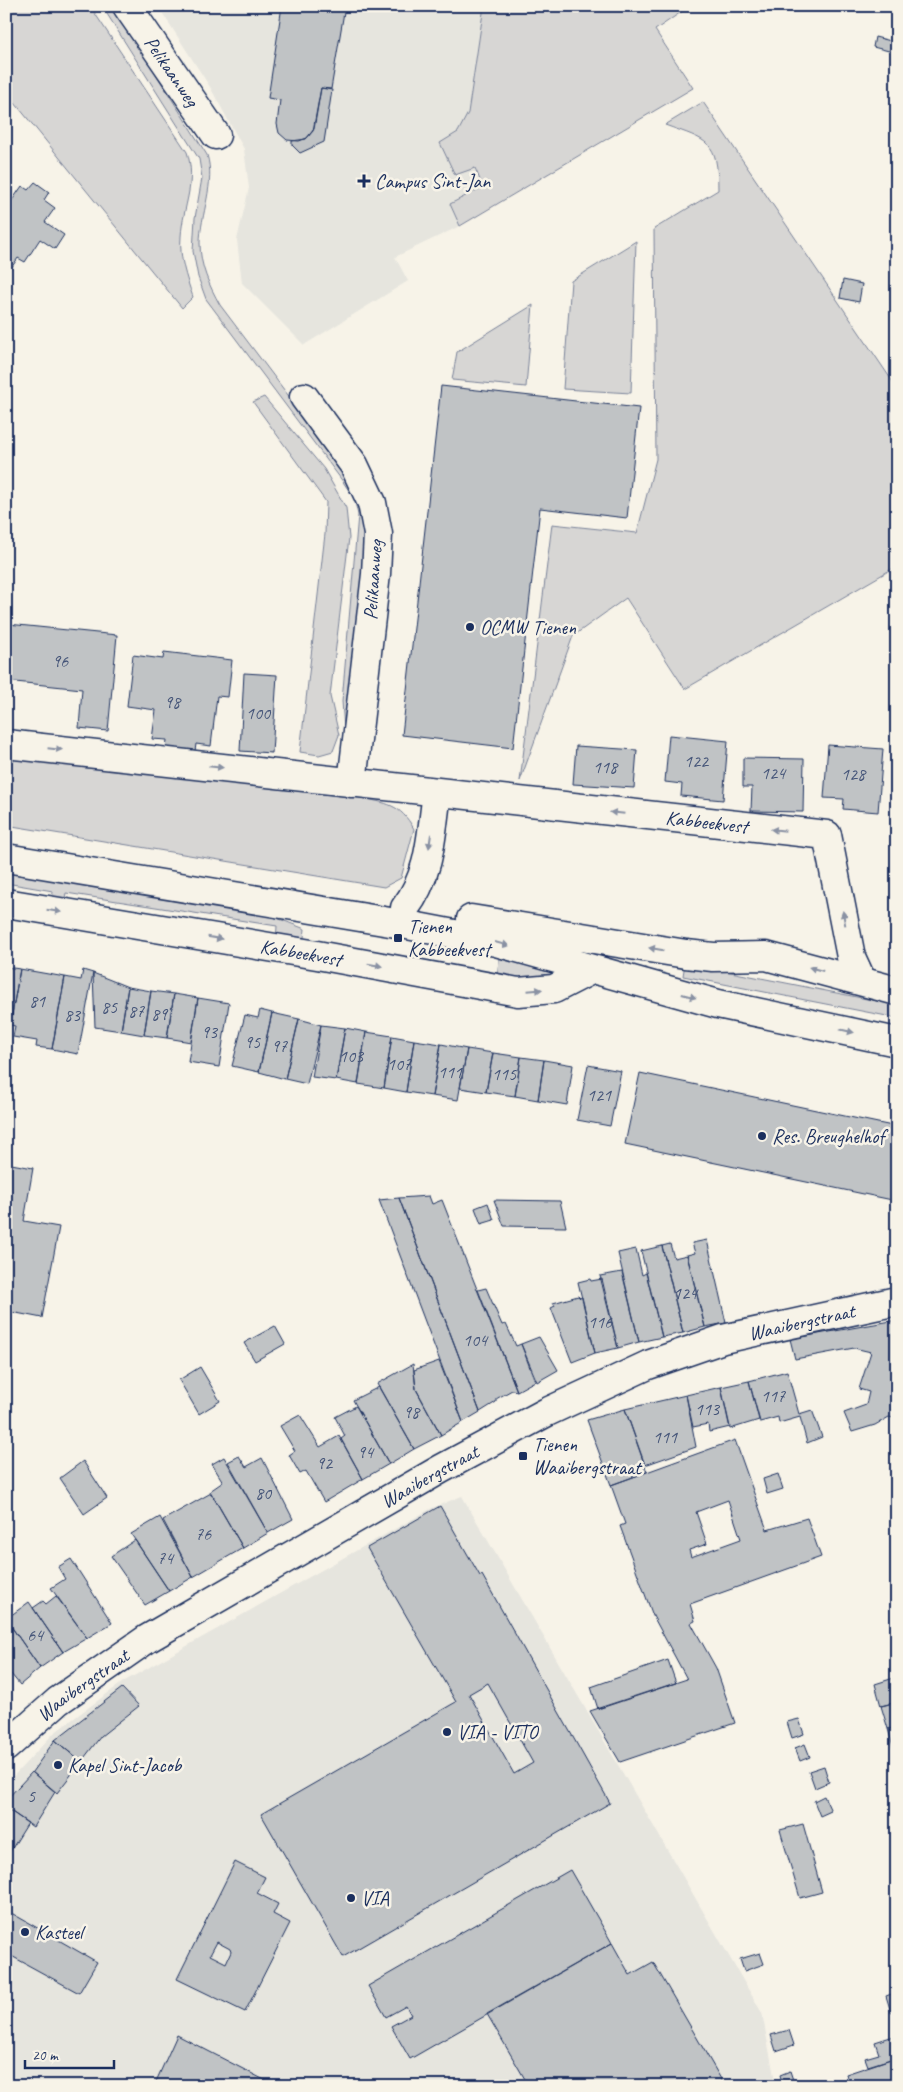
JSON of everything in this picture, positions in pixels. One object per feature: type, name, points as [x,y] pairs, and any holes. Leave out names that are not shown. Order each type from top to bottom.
[{"type":"street","name":"Pelikaanweg","points":[[127,6],[216,135]]},
{"type":"street","name":"Pelikaanweg","points":[[304,397],[354,465],[372,503],[378,534],[376,574],[352,783]]},
{"type":"street","name":"Kabbeekvest","points":[[6,744],[826,835],[851,957],[862,982]]},
{"type":"street","points":[[405,908],[416,894],[424,877],[436,793]]},
{"type":"street","points":[[6,841],[686,954],[713,957],[766,956],[897,991]]},
{"type":"street","points":[[6,858],[402,924],[496,942],[718,1004],[897,1042]]},
{"type":"street","name":"Kabbeekvest","points":[[6,903],[317,954],[518,992],[554,989],[591,970]]},
{"type":"street","name":"Waaibergstraat","points":[[6,1747],[58,1701],[147,1639],[441,1469],[547,1412],[648,1365],[723,1339],[897,1301]]},
{"type":"shaded area","points":[[6,6],[90,6],[187,152],[191,174],[182,225],[181,252],[193,297],[182,308],[6,92]]},
{"type":"shaded area","points":[[102,6],[113,6],[207,155],[210,177],[201,232],[200,251],[206,275],[216,298],[334,456],[365,513],[365,547],[351,667],[348,730],[344,730],[342,701],[358,515],[354,498],[206,299],[198,277],[193,251],[195,218],[202,178],[199,159]]},
{"type":"shaded area","name":"Campus Sint-Jan","points":[[158,6],[484,6],[468,113],[458,132],[483,187],[450,204],[460,226],[395,257],[408,281],[304,345],[242,283],[237,240],[249,188],[244,149],[210,87]]},
{"type":"shaded area","points":[[484,6],[690,6],[655,30],[693,88],[460,226],[450,204],[483,187],[475,168],[455,175],[440,143],[458,132],[468,113]]},
{"type":"shaded area","points":[[703,102],[897,388],[897,566],[685,689],[626,598],[573,636],[520,781],[552,524],[637,533],[656,459],[654,229],[718,190],[716,161],[708,145],[701,139],[665,125]]},
{"type":"shaded area","points":[[636,241],[631,393],[563,389],[571,281]]},
{"type":"shaded area","points":[[533,305],[526,387],[452,380],[457,352]]},
{"type":"shaded area","points":[[264,397],[324,469],[346,508],[349,538],[330,696],[339,735],[333,751],[319,755],[300,752],[325,534],[326,502],[253,402]]},
{"type":"shaded area","points":[[6,758],[378,801],[398,810],[414,829],[401,878],[384,887],[6,825]]},
{"type":"shaded area","points":[[6,866],[254,909],[305,929],[303,946],[276,941],[277,926],[66,893],[63,907],[52,905],[53,891],[6,883]]},
{"type":"shaded area","points":[[500,951],[560,972],[528,982],[497,979]]},
{"type":"shaded area","points":[[685,963],[897,1005],[897,1018],[683,976]]},
{"type":"shaded area","name":"VIA","points":[[462,1496],[762,2013],[776,2086],[6,2086],[6,1784],[54,1733],[123,1682],[432,1508]]},
{"type":"building","points":[[282,6],[345,6],[331,89],[321,88],[314,129],[307,138],[299,141],[287,140],[279,133],[277,124],[280,100],[268,98]]},
{"type":"building","points":[[875,37],[895,42],[893,52],[873,47]]},
{"type":"building","points":[[321,88],[332,90],[324,142],[300,153],[292,145],[292,141],[306,139],[313,131]]},
{"type":"building","points":[[35,182],[49,192],[44,200],[55,208],[45,222],[64,235],[55,249],[40,239],[25,262],[18,258],[7,274],[6,209],[22,186],[28,190]]},
{"type":"building","points":[[843,280],[862,284],[859,302],[840,298]]},
{"type":"building","name":"OCMW Tienen","points":[[441,386],[639,408],[627,518],[540,508],[513,748],[402,735]]},
{"type":"building","points":[[8,624],[117,635],[108,731],[79,728],[82,689],[6,681]]},
{"type":"building","points":[[164,652],[232,660],[228,697],[217,696],[211,746],[196,744],[195,751],[166,748],[167,740],[152,739],[156,710],[127,706],[133,655],[163,659]]},
{"type":"building","points":[[244,673],[277,675],[272,753],[240,751]]},
{"type":"building","points":[[669,735],[728,741],[723,800],[681,796],[682,784],[665,782]]},
{"type":"building","points":[[828,745],[883,749],[878,812],[843,809],[844,799],[824,798]]},
{"type":"building","points":[[576,746],[637,750],[634,788],[573,784]]},
{"type":"building","points":[[743,758],[804,759],[803,812],[751,811],[752,787],[743,787]]},
{"type":"building","points":[[6,967],[20,969],[9,1032],[6,1031]]},
{"type":"building","points":[[20,969],[65,977],[52,1049],[36,1047],[37,1041],[13,1037],[15,1026],[10,1025]]},
{"type":"building","points":[[83,970],[93,973],[78,1054],[52,1049],[65,977],[81,980]]},
{"type":"building","points":[[93,973],[128,987],[121,1031],[95,1027]]},
{"type":"building","points":[[128,987],[151,991],[144,1035],[121,1031]]},
{"type":"building","points":[[151,991],[174,994],[167,1038],[144,1035]]},
{"type":"building","points":[[174,994],[198,998],[191,1042],[167,1038]]},
{"type":"building","points":[[198,998],[229,1003],[219,1067],[188,1062]]},
{"type":"building","points":[[260,1010],[272,1013],[259,1072],[232,1066],[245,1015],[258,1018]]},
{"type":"building","points":[[272,1013],[299,1019],[285,1079],[259,1072]]},
{"type":"building","points":[[299,1019],[321,1025],[307,1084],[285,1079]]},
{"type":"building","points":[[321,1025],[345,1028],[336,1080],[312,1077]]},
{"type":"building","points":[[345,1028],[366,1032],[358,1084],[336,1080]]},
{"type":"building","points":[[366,1032],[392,1036],[384,1088],[358,1084]]},
{"type":"building","points":[[392,1036],[414,1040],[406,1092],[384,1088]]},
{"type":"building","points":[[414,1040],[441,1044],[432,1096],[406,1092]]},
{"type":"building","points":[[441,1044],[467,1049],[458,1100],[432,1096]]},
{"type":"building","points":[[467,1049],[493,1053],[486,1092],[460,1088]]},
{"type":"building","points":[[493,1053],[521,1057],[515,1096],[486,1092]]},
{"type":"building","points":[[521,1057],[544,1060],[538,1100],[515,1096]]},
{"type":"building","points":[[544,1060],[573,1065],[567,1105],[538,1100]]},
{"type":"building","points":[[588,1065],[621,1071],[610,1126],[577,1120]]},
{"type":"building","name":"Res. Breughelhof","points":[[640,1073],[897,1127],[897,1201],[625,1144]]},
{"type":"building","points":[[6,1163],[33,1168],[24,1221],[59,1227],[42,1318],[6,1311]]},
{"type":"building","points":[[429,1196],[432,1204],[442,1200],[517,1391],[512,1390],[496,1399],[496,1402],[480,1412],[399,1198]]},
{"type":"building","points":[[399,1198],[480,1412],[463,1422],[379,1200]]},
{"type":"building","points":[[494,1200],[560,1201],[566,1227],[504,1226]]},
{"type":"building","points":[[488,1203],[494,1220],[481,1224],[475,1208]]},
{"type":"building","points":[[707,1240],[726,1323],[705,1327],[687,1255],[695,1253],[692,1243]]},
{"type":"building","points":[[670,1244],[674,1258],[687,1255],[705,1327],[683,1333],[662,1246]]},
{"type":"building","points":[[662,1246],[683,1333],[662,1337],[641,1251]]},
{"type":"building","points":[[636,1249],[642,1275],[646,1273],[662,1337],[639,1342],[618,1253]]},
{"type":"building","points":[[622,1272],[639,1342],[618,1348],[600,1276]]},
{"type":"building","points":[[590,1279],[591,1281],[602,1279],[618,1348],[595,1353],[578,1282]]},
{"type":"building","points":[[486,1288],[502,1325],[506,1324],[516,1346],[521,1344],[535,1381],[517,1391],[478,1290]]},
{"type":"building","points":[[578,1296],[582,1297],[595,1353],[572,1362],[551,1308],[555,1306],[553,1303]]},
{"type":"building","points":[[897,1320],[897,1419],[889,1417],[875,1425],[852,1432],[844,1413],[866,1405],[869,1392],[859,1389],[871,1352],[854,1348],[795,1359],[790,1339]]},
{"type":"building","points":[[275,1326],[285,1344],[255,1361],[244,1343]]},
{"type":"building","points":[[539,1337],[558,1370],[537,1382],[521,1344]]},
{"type":"building","points":[[439,1361],[463,1422],[441,1435],[416,1389],[414,1370]]},
{"type":"building","points":[[413,1364],[416,1389],[441,1435],[414,1449],[377,1384]]},
{"type":"building","points":[[200,1367],[220,1401],[199,1414],[179,1380]]},
{"type":"building","points":[[787,1371],[799,1414],[812,1410],[822,1437],[807,1443],[800,1417],[779,1423],[778,1417],[760,1422],[749,1381]]},
{"type":"building","points":[[749,1381],[759,1420],[730,1429],[721,1387]]},
{"type":"building","points":[[379,1387],[414,1449],[389,1464],[353,1400]]},
{"type":"building","points":[[721,1387],[730,1427],[709,1432],[708,1424],[693,1427],[686,1395]]},
{"type":"building","points":[[686,1395],[696,1447],[645,1465],[625,1409]]},
{"type":"building","points":[[356,1406],[389,1464],[363,1479],[341,1439],[345,1436],[335,1417]]},
{"type":"building","points":[[625,1409],[647,1472],[611,1485],[587,1420]]},
{"type":"building","points":[[300,1415],[320,1447],[339,1436],[363,1479],[324,1502],[306,1471],[300,1474],[289,1455],[295,1451],[280,1426]]},
{"type":"building","points":[[735,1440],[767,1530],[807,1518],[821,1557],[690,1604],[695,1621],[691,1623],[716,1668],[735,1723],[620,1762],[590,1711],[687,1679],[653,1616],[620,1526],[625,1524],[611,1485]],"holes":[[[728,1500],[741,1539],[691,1557],[689,1550],[707,1544],[696,1512]]]},
{"type":"building","points":[[239,1456],[246,1467],[262,1458],[293,1519],[268,1533],[228,1462]]},
{"type":"building","points":[[224,1457],[268,1533],[243,1548],[210,1491],[223,1482],[212,1464]]},
{"type":"building","points":[[83,1461],[107,1498],[84,1514],[60,1478]]},
{"type":"building","points":[[778,1474],[783,1489],[767,1494],[763,1479]]},
{"type":"building","points":[[211,1493],[243,1548],[193,1577],[163,1520]]},
{"type":"building","name":"VIA - VITO","points":[[440,1506],[480,1576],[482,1575],[610,1803],[343,1957],[261,1814],[456,1702],[367,1548]],"holes":[[[488,1683],[533,1763],[514,1774],[469,1694]]]},
{"type":"building","points":[[160,1517],[193,1577],[169,1591],[131,1534]]},
{"type":"building","points":[[135,1540],[169,1591],[145,1605],[111,1556]]},
{"type":"building","points":[[71,1559],[112,1623],[87,1638],[51,1588],[65,1579],[58,1567]]},
{"type":"building","points":[[56,1596],[87,1638],[63,1652],[33,1608],[43,1601],[46,1604]]},
{"type":"building","points":[[29,1602],[63,1652],[40,1668],[6,1619]]},
{"type":"building","points":[[6,1619],[40,1668],[20,1685],[6,1668]]},
{"type":"building","points":[[668,1660],[676,1683],[598,1709],[591,1687]]},
{"type":"building","points":[[897,1677],[897,1702],[881,1706],[875,1684]]},
{"type":"building","points":[[122,1688],[139,1706],[101,1736],[81,1762],[55,1740]]},
{"type":"building","points":[[897,1702],[897,1727],[888,1729],[881,1706]]},
{"type":"building","points":[[799,1719],[804,1734],[792,1738],[787,1722]]},
{"type":"building","points":[[897,1727],[897,1752],[895,1753],[888,1729]]},
{"type":"building","name":"Kapel Sint-Jacob","points":[[55,1740],[81,1762],[57,1793],[32,1772]]},
{"type":"building","points":[[805,1744],[810,1757],[800,1761],[795,1748]]},
{"type":"building","points":[[824,1766],[829,1782],[815,1788],[809,1771]]},
{"type":"building","points":[[32,1772],[55,1792],[33,1827],[6,1808],[6,1800]]},
{"type":"building","points":[[824,1796],[831,1811],[820,1816],[814,1801]]},
{"type":"building","points":[[6,1808],[28,1823],[6,1858]]},
{"type":"building","points":[[803,1824],[822,1892],[800,1898],[780,1830]]},
{"type":"building","points":[[235,1862],[265,1877],[257,1893],[278,1904],[273,1914],[290,1923],[245,2012],[177,1979]],"holes":[[[217,1942],[230,1949],[231,1952],[226,1963],[210,1955]]]},
{"type":"building","points":[[570,1870],[612,1943],[410,2059],[391,2026],[411,2015],[406,2006],[386,2017],[368,1986]]},
{"type":"building","name":"Kasteel","points":[[6,1910],[97,1962],[79,1993],[6,1953]]},
{"type":"building","points":[[612,1943],[630,1975],[653,1962],[725,2086],[529,2086],[487,2014]]},
{"type":"building","points":[[760,1953],[764,1964],[744,1971],[740,1959]]},
{"type":"building","points":[[897,1992],[897,2010],[891,2012],[886,1996]]},
{"type":"building","points":[[789,2030],[794,2045],[776,2051],[771,2035]]},
{"type":"building","points":[[177,2035],[276,2086],[154,2086]]},
{"type":"building","points":[[897,2035],[897,2057],[868,2066],[865,2058],[879,2054],[875,2042]]},
{"type":"building","points":[[897,2057],[897,2080],[881,2086],[850,2086],[846,2074]]},
{"type":"building","points":[[790,2071],[795,2086],[783,2086],[780,2075]]},
{"type":"building","points":[[897,2080],[897,2086],[883,2086],[883,2085]]},
{"type":"place","name":"Campus Sint-Jan","points":[[364,181]]},
{"type":"place","name":"OCMW Tienen","points":[[470,627]]},
{"type":"place","name":"Tienen Kabbeekvest","points":[[398,938]]},
{"type":"place","name":"Res. Breughelhof","points":[[762,1136]]},
{"type":"place","name":"Tienen Waaibergstraat","points":[[523,1456]]},
{"type":"place","name":"VIA - VITO","points":[[447,1732]]},
{"type":"place","name":"Kapel Sint-Jacob","points":[[58,1765]]},
{"type":"place","name":"VIA","points":[[351,1898]]},
{"type":"place","name":"Kasteel","points":[[25,1932]]}]
